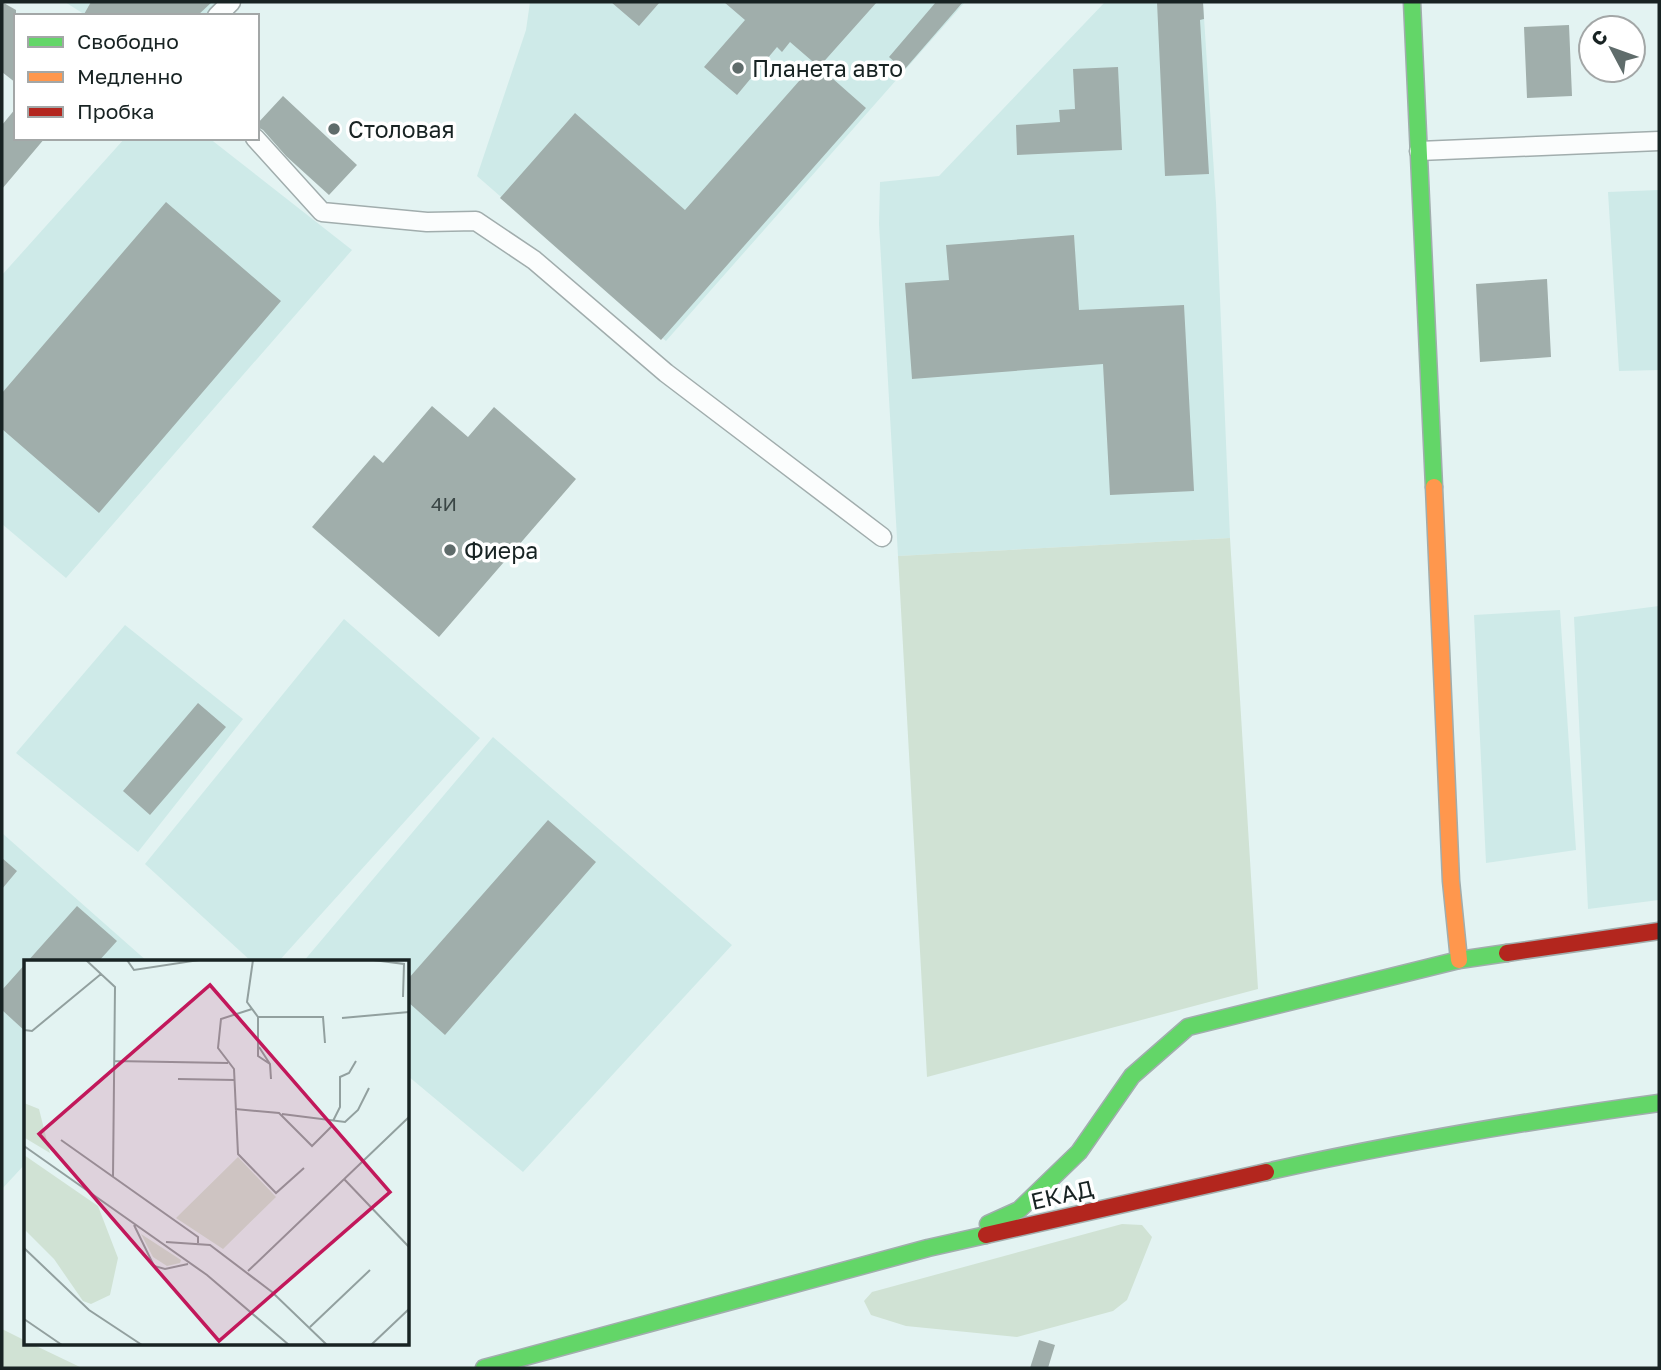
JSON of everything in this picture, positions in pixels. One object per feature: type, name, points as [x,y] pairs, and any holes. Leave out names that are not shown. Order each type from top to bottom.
[{"type":"main road","points":[[1412,2],[1451,881],[1459,960]]},
{"type":"main road","points":[[942,1245],[1019,1210],[1079,1152],[1132,1076],[1188,1027],[1459,960],[1659,931]]},
{"type":"main road","name":"ЕКАД","points":[[484,1368],[942,1245],[1314,1161],[1585,1113],[1659,1103]]},
{"type":"street","points":[[257,140],[322,212],[427,222],[476,221],[512,243],[666,373],[882,537]]},
{"type":"street","points":[[1419,151],[1659,141]]},
{"type":"shaded area","points":[[65,2],[219,2],[208,14],[84,14]]},
{"type":"shaded area","points":[[530,2],[965,2],[666,341],[477,176],[526,30]]},
{"type":"shaded area","points":[[1105,2],[1203,2],[1216,203],[1230,538],[898,556],[879,224],[880,182],[939,176]]},
{"type":"shaded area","points":[[123,140],[212,140],[352,250],[66,578],[2,524],[2,275]]},
{"type":"shaded area","points":[[1659,190],[1659,370],[1619,371],[1608,192]]},
{"type":"shaded area","points":[[1659,606],[1659,900],[1588,909],[1574,617]]},
{"type":"shaded area","points":[[1560,610],[1576,850],[1486,863],[1474,615]]},
{"type":"shaded area","points":[[344,619],[480,738],[280,960],[250,960],[145,864]]},
{"type":"shaded area","points":[[125,625],[243,719],[138,852],[16,753]]},
{"type":"shaded area","points":[[493,737],[732,945],[523,1172],[410,1078],[410,960],[305,960]]},
{"type":"shaded area","points":[[2,833],[146,960],[24,960],[24,1165],[2,1189]]},
{"type":"green space","points":[[1230,538],[1258,989],[927,1077],[898,556]]},
{"type":"green space","points":[[1122,1224],[1142,1225],[1152,1237],[1127,1300],[1113,1311],[1017,1337],[906,1326],[871,1315],[864,1301],[872,1292]]},
{"type":"green space","points":[[2,1329],[24,1340],[24,1346],[36,1346],[82,1368],[2,1368]]},
{"type":"building","points":[[2,2],[16,10],[14,81],[2,72]]},
{"type":"building","points":[[91,2],[212,2],[199,14],[84,14]]},
{"type":"building","points":[[611,2],[660,2],[639,26]]},
{"type":"building","points":[[724,2],[877,2],[819,67],[790,42],[782,52],[777,47],[737,95],[704,67],[745,20]]},
{"type":"building","points":[[936,2],[963,2],[904,70],[889,57]]},
{"type":"building","points":[[1157,2],[1203,2],[1204,19],[1200,20],[1209,174],[1165,176]]},
{"type":"building","points":[[1569,25],[1572,96],[1527,98],[1524,27]]},
{"type":"building","points":[[815,63],[866,108],[661,340],[500,198],[575,113],[685,210]]},
{"type":"building","points":[[1118,67],[1122,150],[1017,155],[1016,125],[1060,122],[1059,110],[1075,109],[1073,69]]},
{"type":"building","points":[[283,96],[357,165],[329,195],[259,128],[259,122]]},
{"type":"building","points":[[14,110],[14,140],[43,140],[2,189],[2,125]]},
{"type":"building","points":[[166,202],[281,301],[99,513],[2,429],[2,393]]},
{"type":"building","points":[[1074,235],[1079,310],[1184,305],[1194,491],[1110,495],[1103,364],[912,379],[905,283],[949,280],[946,245]]},
{"type":"building","points":[[1547,279],[1551,357],[1480,362],[1476,284]]},
{"type":"building","points":[[432,406],[468,437],[494,407],[576,479],[439,637],[312,527],[374,455],[383,463]]},
{"type":"building","points":[[198,703],[226,727],[150,815],[123,791]]},
{"type":"building","points":[[548,820],[596,862],[445,1035],[410,1004],[410,977]]},
{"type":"building","points":[[2,858],[17,871],[2,889]]},
{"type":"building","points":[[77,906],[117,941],[100,960],[29,960]]},
{"type":"building","points":[[24,965],[24,1030],[2,1010],[2,990]]},
{"type":"building","points":[[1039,1340],[1055,1345],[1048,1368],[1030,1368]]},
{"type":"traffic: fast","points":[[1412,2],[1434,487]]},
{"type":"traffic: fast","points":[[988,1224],[1019,1210],[1079,1152],[1132,1076],[1188,1027],[1459,960],[1507,953]]},
{"type":"traffic: fast","points":[[1266,1172],[1462,1133],[1659,1103]]},
{"type":"traffic: fast","points":[[484,1368],[928,1248],[986,1235]]},
{"type":"traffic: slow","points":[[1434,487],[1451,881],[1459,960]]},
{"type":"traffic: jam","points":[[1507,953],[1659,931]]},
{"type":"traffic: jam","points":[[986,1235],[1266,1172]]},
{"type":"place","name":"Планета авто","points":[[738,68]]},
{"type":"place","name":"Столовая","points":[[334,129]]},
{"type":"place","name":"Фиера","points":[[450,550]]}]
